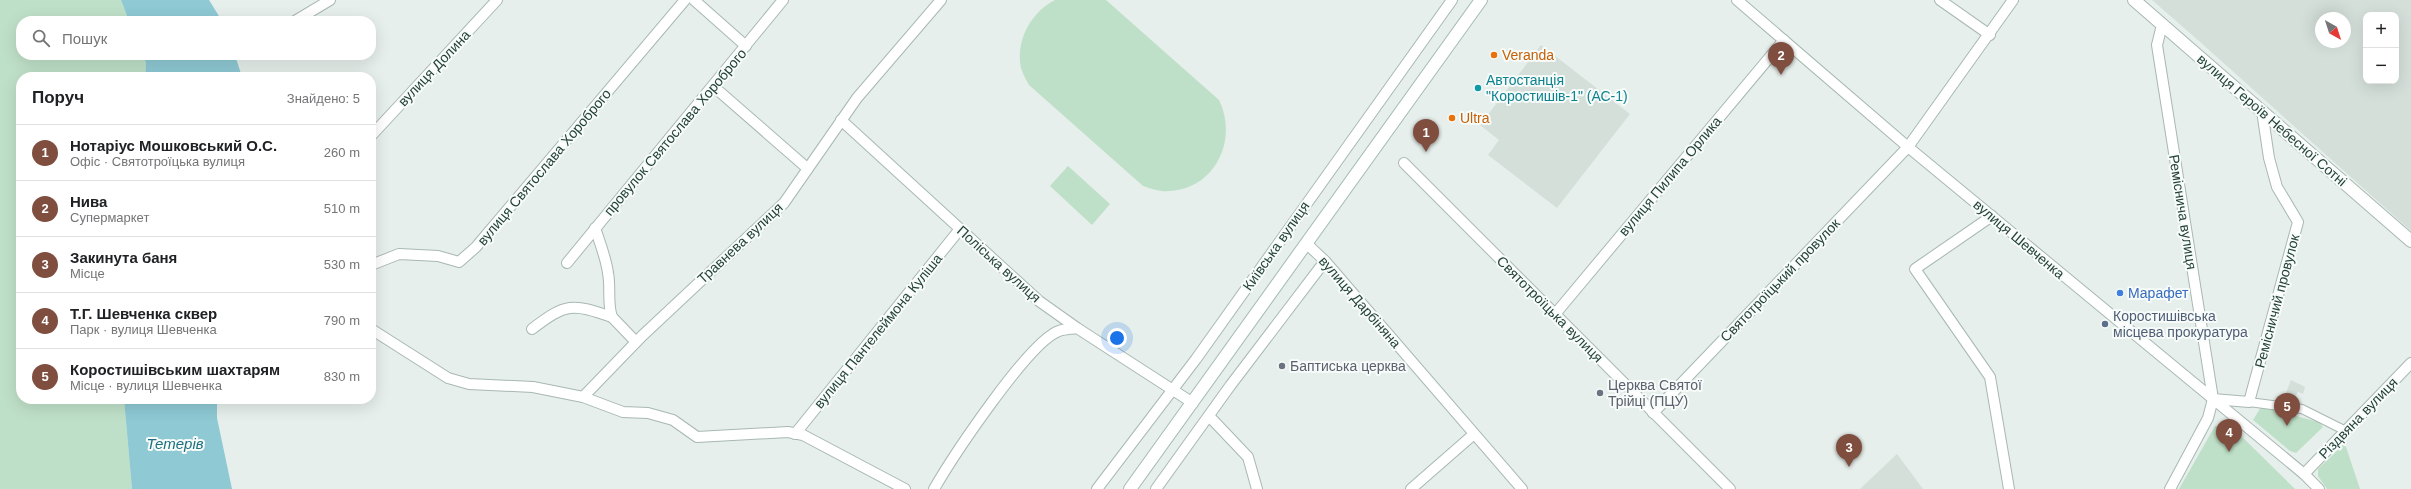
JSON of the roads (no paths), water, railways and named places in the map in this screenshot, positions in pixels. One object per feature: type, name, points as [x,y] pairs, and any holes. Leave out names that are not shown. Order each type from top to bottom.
[{"type":"main road","name":"Київська вулиця","points":[[1130,489],[1481,0]]},
{"type":"main road","name":"вулиця Героїв Небесної Сотні","points":[[2134,0],[2411,240]]},
{"type":"street","points":[[303,16],[330,0]]},
{"type":"street","name":"вулиця Долина","points":[[376,131],[497,0]]},
{"type":"street","name":"вулиця Святослава Хороброго","points":[[376,263],[399,254],[438,256],[459,262],[476,247],[685,0]]},
{"type":"street","points":[[694,0],[746,46]]},
{"type":"street","name":"провулок Святослава Хороброго","points":[[566,263],[783,0]]},
{"type":"street","name":"Травнева вулиця","points":[[583,397],[636,342],[784,203],[857,98],[941,0]]},
{"type":"street","name":"Київська вулиця","points":[[1098,489],[1196,359],[1452,0]]},
{"type":"street","name":"вулиця Шевченка","points":[[1737,0],[1908,147],[2304,474],[2319,489]]},
{"type":"street","points":[[1940,0],[1990,35]]},
{"type":"street","name":"Святотроїцький провулок","points":[[1652,413],[1908,147],[1990,35],[2012,0]]},
{"type":"street","name":"Реміснича вулиця","points":[[2162,25],[2157,45],[2213,399]]},
{"type":"street","name":"вулиця Пилипа Орлика","points":[[1556,313],[1784,40]]},
{"type":"street","points":[[713,86],[807,168]]},
{"type":"street","name":"Ремісничий провулок","points":[[2249,402],[2298,222],[2278,187],[2269,158],[2262,111]]},
{"type":"street","name":"Поліська вулиця","points":[[841,120],[1039,301],[1077,328],[1193,403]]},
{"type":"street","name":"Святотроїцька вулиця","points":[[1404,163],[1556,313],[1652,413],[1730,489]]},
{"type":"street","points":[[1992,216],[1916,268],[1990,377],[2009,489]]},
{"type":"street","points":[[595,228],[608,272],[610,294],[609,308],[612,317],[636,342]]},
{"type":"street","name":"вулиця Пантелеймона Куліша","points":[[795,434],[960,229]]},
{"type":"street","name":"вулиця Дарбіняна","points":[[1307,244],[1325,261],[1522,489]]},
{"type":"street","points":[[1156,489],[1325,261]]},
{"type":"street","points":[[532,329],[556,311],[568,308],[586,308],[612,317]]},
{"type":"street","points":[[934,489],[990,406],[1034,349],[1058,331],[1077,328]]},
{"type":"street","points":[[376,332],[448,378],[469,384],[533,387],[583,397],[623,412],[648,413],[673,420],[697,437],[760,433],[795,434],[810,438],[906,489]]},
{"type":"street","name":"Різдвяна вулиця","points":[[2304,474],[2411,363]]},
{"type":"street","points":[[2170,489],[2208,418],[2213,399],[2302,409],[2346,431]]},
{"type":"street","points":[[1209,416],[1248,457],[1257,489]]},
{"type":"street","points":[[1411,489],[1474,434]]},
{"type":"water","points":[[121,0],[209,0],[219,16],[127,16]]},
{"type":"water","points":[[145,60],[237,60],[240,72],[145,72]]},
{"type":"water","name":"Тетерів","points":[[124,404],[217,404],[217,418],[232,489],[132,489]]},
{"type":"place","name":"Veranda","points":[[1494,55]]},
{"type":"place","name":"Нива","points":[[1781,75]]},
{"type":"place","name":"Автостанція \"Коростишів-1\" (АС-1)","points":[[1478,88]]},
{"type":"place","name":"Ultra","points":[[1452,118]]},
{"type":"place","name":"Нотаріус Мошковський О.С.","points":[[1426,152]]},
{"type":"place","name":"Марафет","points":[[2120,293]]},
{"type":"place","name":"Коростишівська місцева прокуратура","points":[[2105,324]]},
{"type":"place","name":"Баптиська церква","points":[[1282,366]]},
{"type":"place","name":"Церква Святої Трійці (ПЦУ)","points":[[1600,393]]},
{"type":"place","name":"Коростишівським шахтарям","points":[[2287,426]]},
{"type":"place","name":"Т.Г. Шевченка сквер","points":[[2229,452]]},
{"type":"place","name":"Закинута баня","points":[[1849,467]]}]
